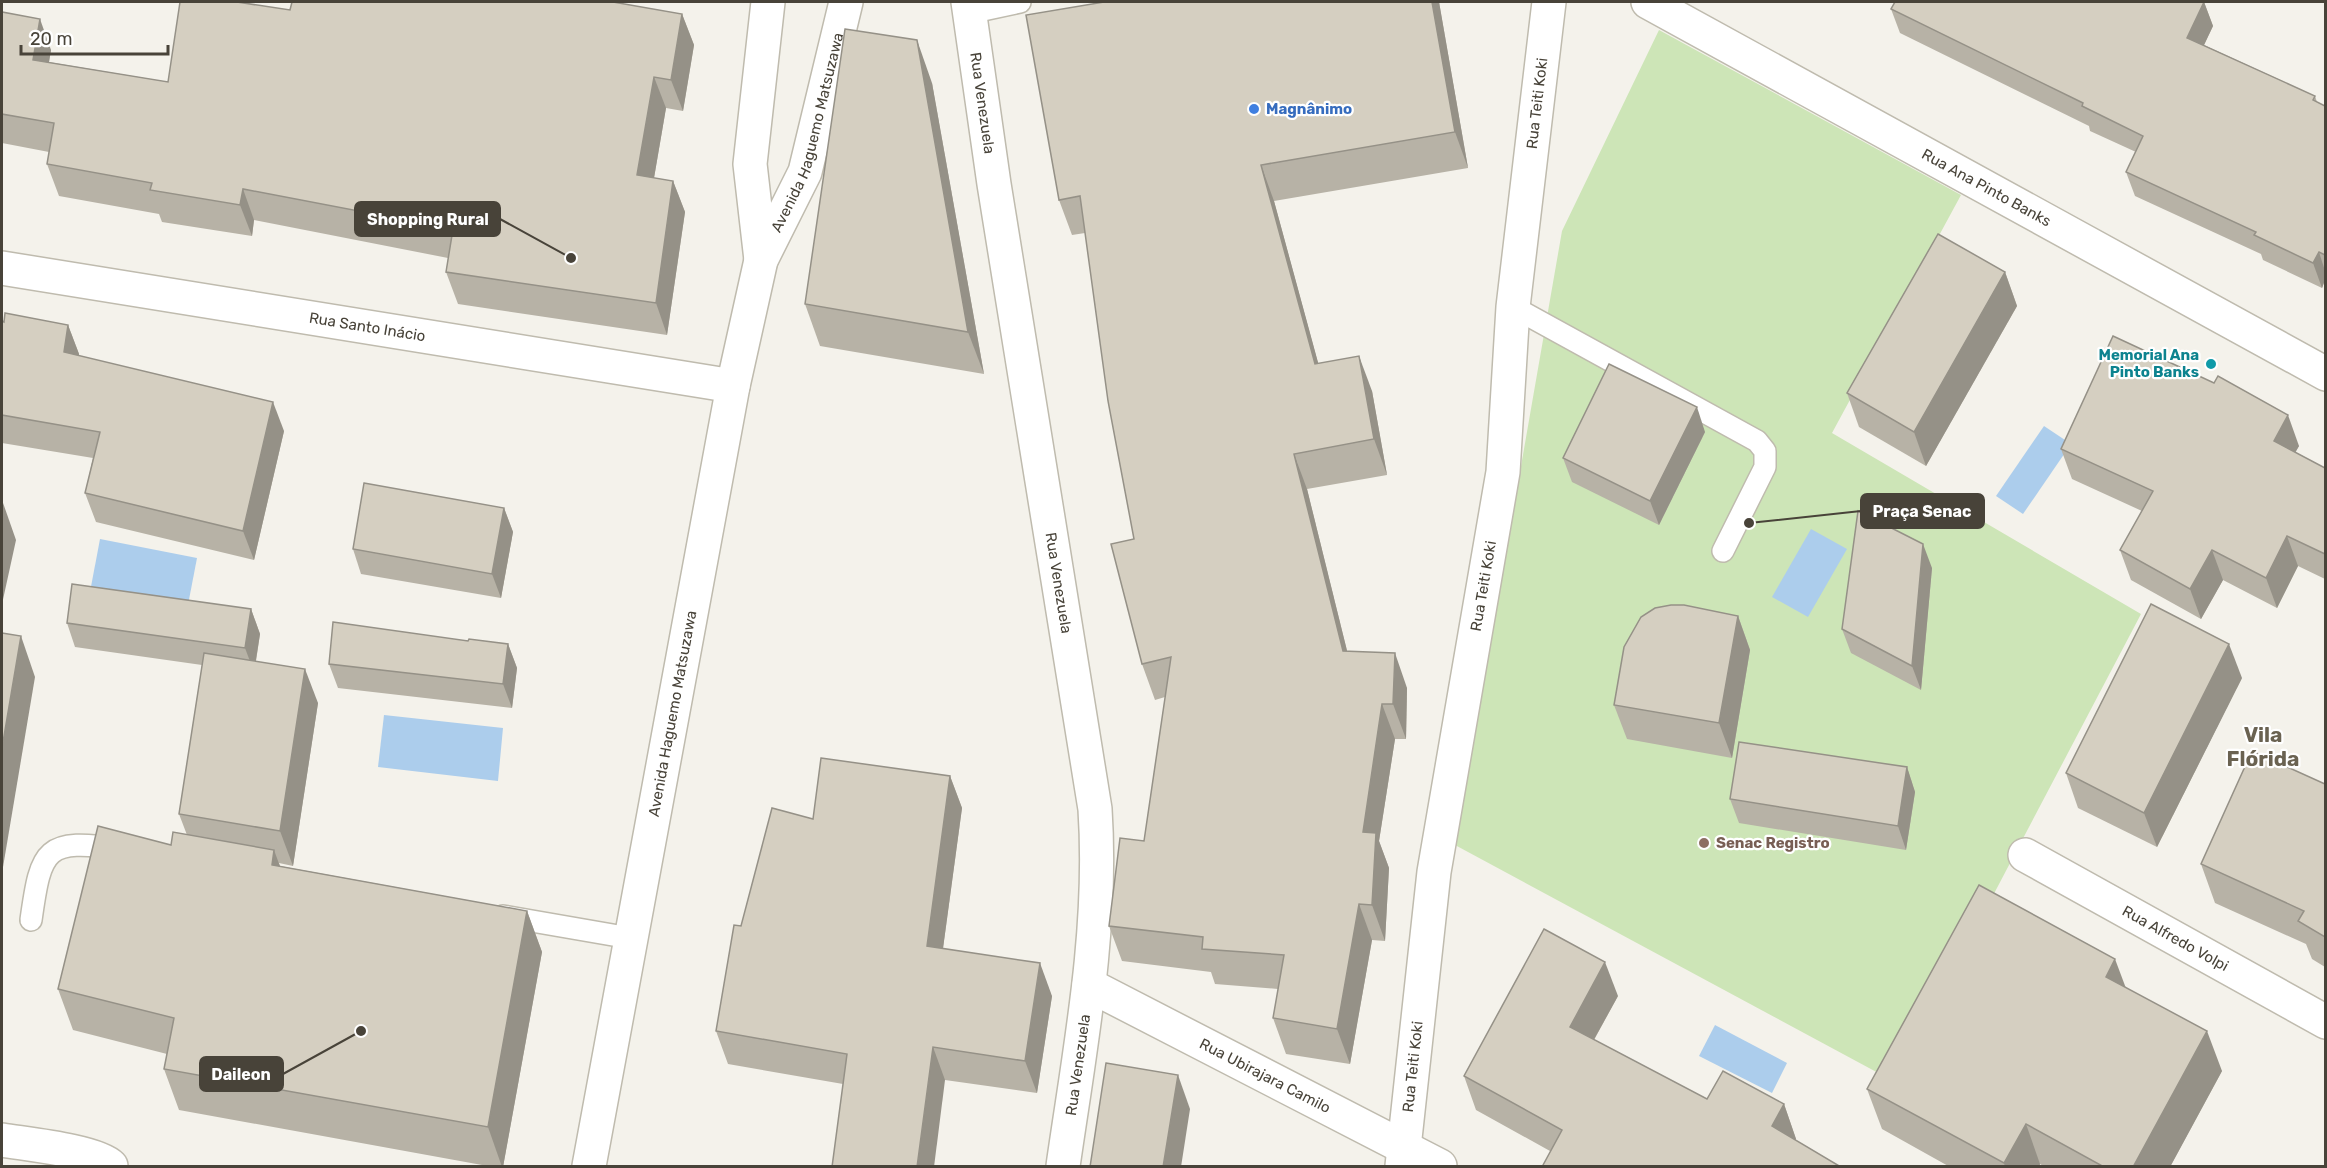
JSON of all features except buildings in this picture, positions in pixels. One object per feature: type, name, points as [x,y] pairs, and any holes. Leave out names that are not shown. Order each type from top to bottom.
[{"type":"street","name":"Avenida Haguemo Matsuzawa","points":[[761,260],[750,164],[768,2]]},
{"type":"street","name":"Avenida Haguemo Matsuzawa","points":[[589,1167],[733,387],[761,260],[806,172],[846,2]]},
{"type":"street","name":"Rua Teiti Koki","points":[[1403,1156],[1434,872],[1503,472],[1514,307],[1550,2]]},
{"type":"street","name":"Rua Ana Pinto Banks","points":[[1648,2],[2325,374]]},
{"type":"street","name":"Rua Venezuela","points":[[969,7],[996,196],[1095,809],[1098,886],[1089,985],[1063,1167]]},
{"type":"street","name":"Rua Santo Inácio","points":[[2,268],[733,387]]},
{"type":"street","name":"Rua Alfredo Volpi","points":[[2025,855],[2325,1022]]},
{"type":"street","name":"Rua Ubirajara Camilo","points":[[1089,985],[1403,1156],[1440,1167]]},
{"type":"street","points":[[2,1140],[91,1156],[107,1162],[111,1167]]},
{"type":"lane","points":[[969,7],[1020,2]]},
{"type":"lane","points":[[1514,307],[1757,441],[1765,451],[1765,467],[1723,551]]},
{"type":"lane","points":[[31,920],[36,880],[44,860],[54,850],[71,844],[142,852]]},
{"type":"lane","points":[[479,911],[630,938]]},
{"type":"green space","points":[[1659,30],[1961,195],[1832,433],[2141,614],[1895,1082],[1455,845],[1562,231]]},
{"type":"water","points":[[2044,426],[2071,444],[2023,514],[1996,496]]},
{"type":"water","points":[[1811,529],[1847,549],[1808,617],[1772,597]]},
{"type":"water","points":[[100,539],[197,558],[187,610],[90,592]]},
{"type":"water","points":[[384,715],[503,728],[498,781],[378,767]]},
{"type":"water","points":[[1715,1025],[1787,1063],[1772,1093],[1699,1056]]},
{"type":"place","name":"Magnânimo","points":[[1254,109]]},
{"type":"place","name":"Shopping Rural","points":[[571,258]]},
{"type":"place","name":"Memorial Ana Pinto Banks","points":[[2211,364]]},
{"type":"place","name":"Praça Senac","points":[[1749,523]]},
{"type":"place","name":"Senac Registro","points":[[1704,843]]},
{"type":"place","name":"Daileon","points":[[361,1031]]},
{"type":"district","name":"Vila Flórida","points":[[2263,746]]}]
